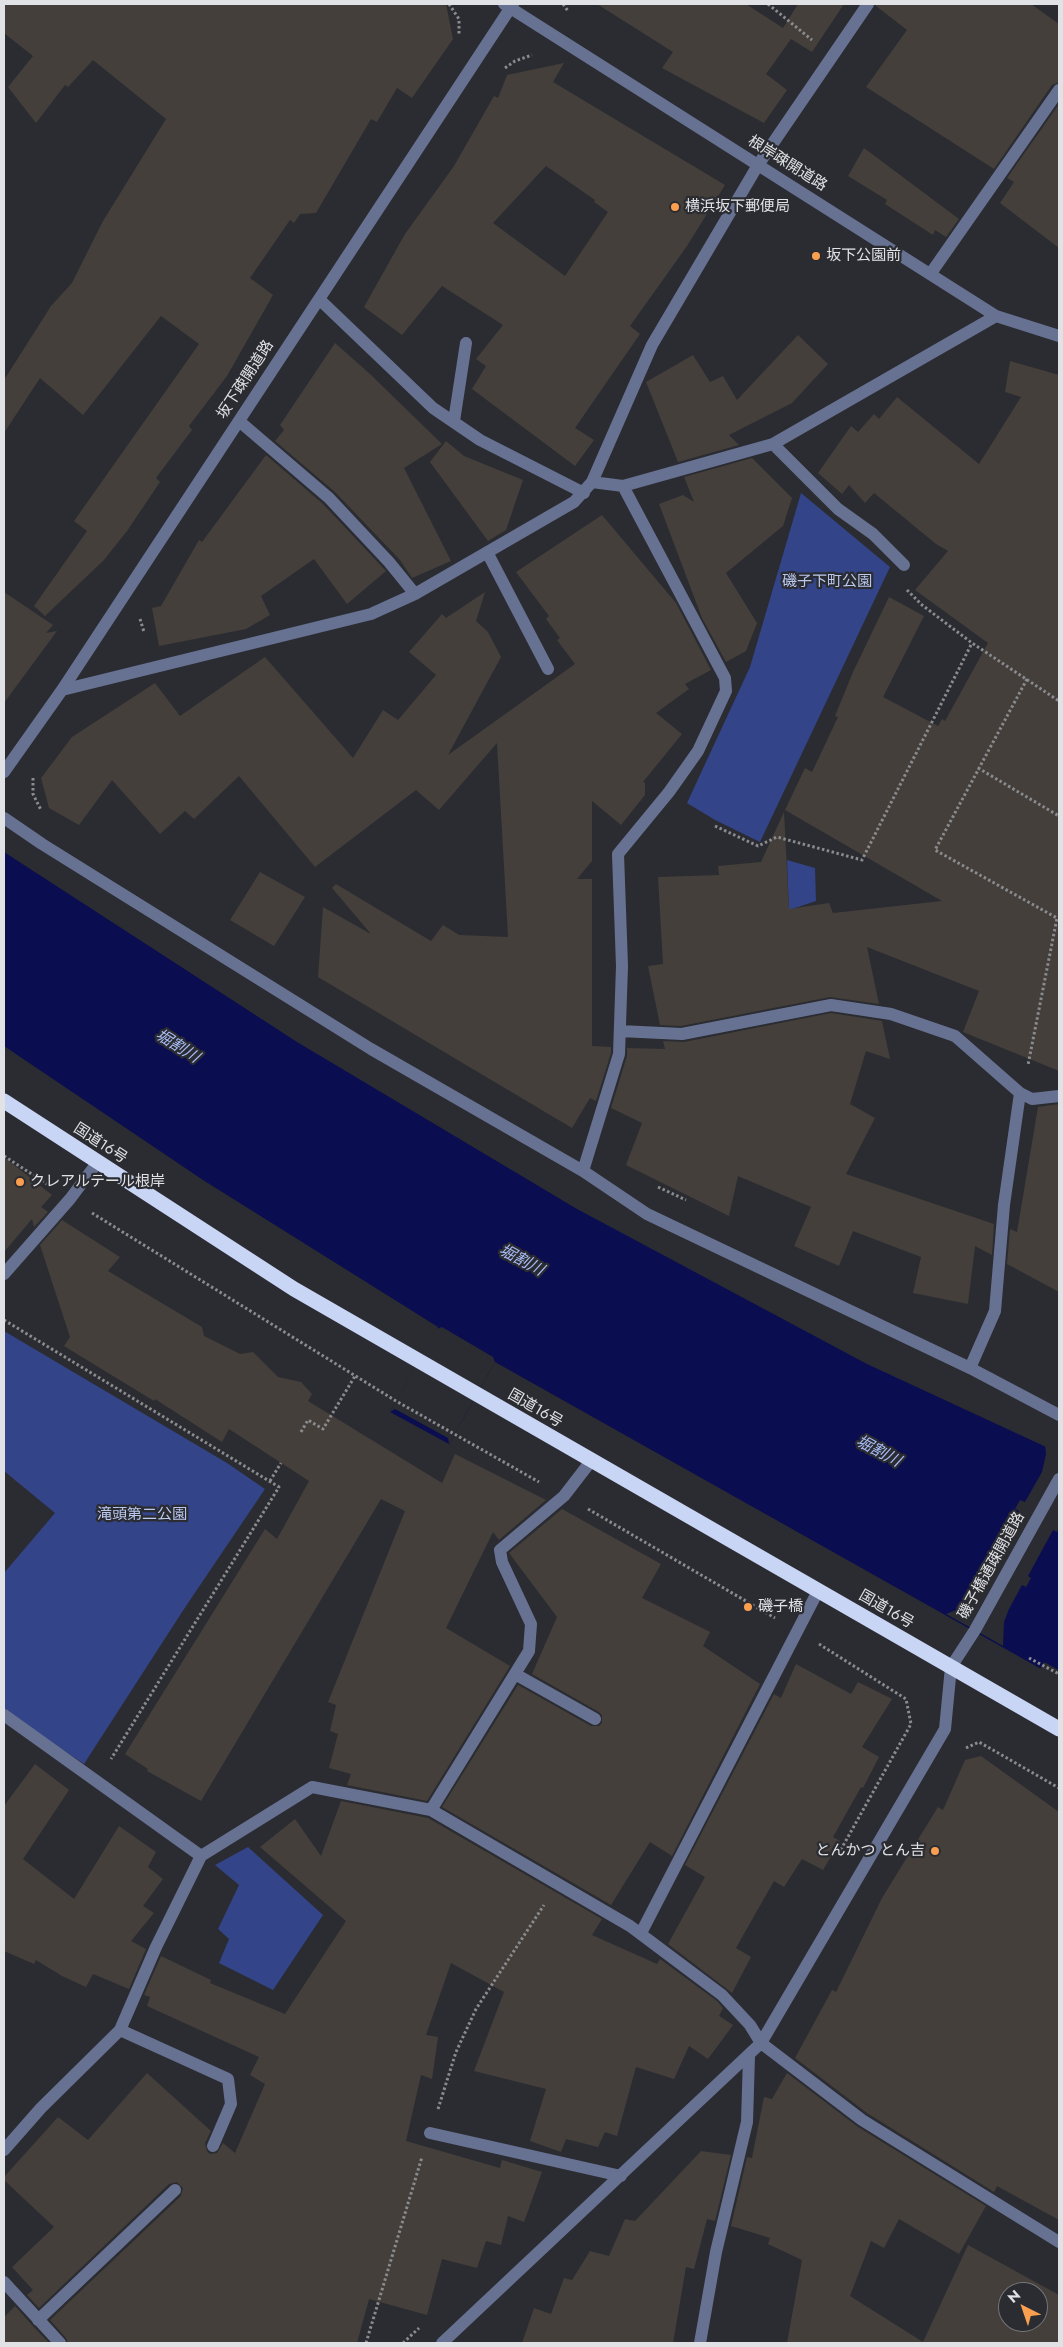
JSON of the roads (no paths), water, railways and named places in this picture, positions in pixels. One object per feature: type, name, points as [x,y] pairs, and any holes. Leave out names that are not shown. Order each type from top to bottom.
[{"type":"highway","name":"国道16号","points":[[4,1101],[294,1289],[1059,1729]]},
{"type":"street","points":[[62,690],[371,614],[415,594],[574,502],[592,482],[652,345],[758,165],[868,4]]},
{"type":"street","name":"根岸疎開道路","points":[[509,5],[996,316],[1059,336]]},
{"type":"street","name":"坂下疎開道路","points":[[4,772],[62,690],[319,299],[509,5]]},
{"type":"street","points":[[931,274],[1059,90]]},
{"type":"street","points":[[319,299],[433,408],[480,440],[584,493]]},
{"type":"street","points":[[592,482],[623,486],[773,444],[996,316]]},
{"type":"street","points":[[454,421],[466,343]]},
{"type":"street","points":[[239,421],[329,498],[390,562],[415,594]]},
{"type":"street","points":[[773,444],[838,509],[873,534],[904,565]]},
{"type":"street","points":[[582,1171],[619,1054],[622,966],[618,854],[669,792],[698,751],[726,691],[725,678],[623,486]]},
{"type":"street","points":[[487,552],[548,669]]},
{"type":"street","points":[[4,818],[42,844],[371,1049],[582,1171],[647,1214],[970,1368],[1059,1416]]},
{"type":"street","points":[[620,1031],[682,1034],[831,1005],[891,1014],[955,1036],[1022,1094],[1032,1099],[1059,1096]]},
{"type":"street","points":[[970,1368],[995,1311],[1004,1205],[1022,1094]]},
{"type":"street","points":[[4,1274],[70,1199],[98,1163]]},
{"type":"street","points":[[431,1810],[529,1651],[531,1624],[502,1562],[500,1550],[564,1496],[591,1461]]},
{"type":"street","name":"磯子橋通疎開道路","points":[[951,1667],[975,1630],[1059,1479]]},
{"type":"street","points":[[641,1933],[818,1591]]},
{"type":"street","points":[[442,2343],[761,2043],[945,1729],[951,1667]]},
{"type":"street","points":[[515,1674],[595,1719]]},
{"type":"street","points":[[4,1716],[201,1856]]},
{"type":"street","points":[[4,2150],[41,2108],[120,2030],[156,1947],[201,1856],[312,1787],[431,1810],[641,1933],[722,1995],[750,2025],[761,2043],[862,2120],[1059,2242]]},
{"type":"street","points":[[120,2030],[228,2079],[231,2104],[213,2146]]},
{"type":"street","points":[[700,2343],[716,2252],[747,2122],[749,2056]]},
{"type":"street","points":[[430,2133],[621,2176]]},
{"type":"street","points":[[38,2320],[176,2190]]},
{"type":"street","points":[[4,2282],[60,2343]]},
{"type":"water","name":"堀割川","points":[[4,852],[297,1042],[577,1209],[867,1364],[1059,1453],[1059,1679],[495,1362],[449,1444],[390,1412],[438,1327],[203,1180],[4,1046]]},
{"type":"place","name":"横浜坂下郵便局","points":[[675,207]]},
{"type":"place","name":"坂下公園前","points":[[816,256]]},
{"type":"place","name":"クレアルテール根岸","points":[[20,1182]]},
{"type":"place","name":"磯子橋","points":[[748,1607]]},
{"type":"place","name":"とんかつ とん吉","points":[[935,1851]]},
{"type":"park label","name":"磯子下町公園","points":[[827,582]]},
{"type":"park label","name":"滝頭第二公園","points":[[142,1515]]}]
